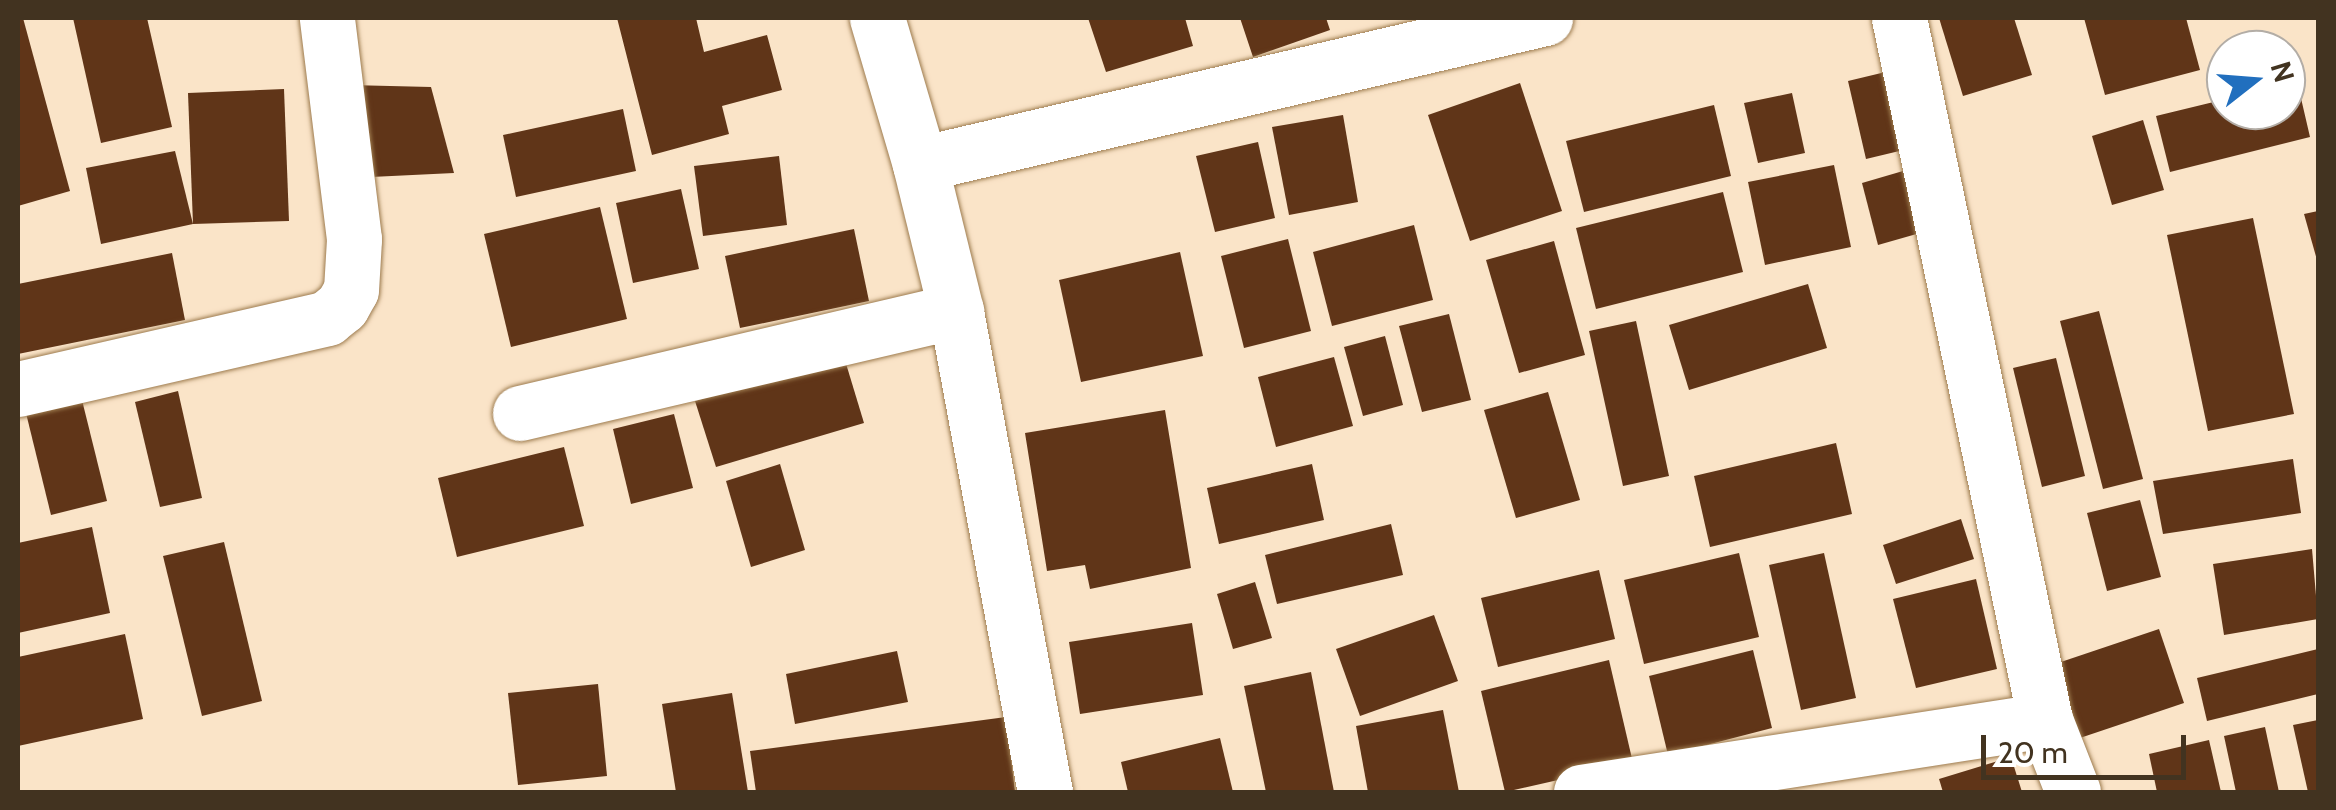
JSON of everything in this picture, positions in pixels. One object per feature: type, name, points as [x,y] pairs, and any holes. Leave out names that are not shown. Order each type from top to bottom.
[{"type":"street","points":[[18,389],[326,318],[342,306],[351,290],[354,238],[328,18]]},
{"type":"street","points":[[877,18],[920,164],[956,311],[1044,792]]},
{"type":"street","points":[[920,164],[1545,18]]},
{"type":"street","points":[[1899,18],[2045,720],[2072,792]]},
{"type":"street","points":[[520,413],[956,311]]},
{"type":"street","points":[[1581,792],[2045,720]]},
{"type":"building","points":[[18,18],[23,18],[70,191],[18,206]]},
{"type":"building","points":[[73,18],[147,18],[172,127],[101,143]]},
{"type":"building","points":[[617,18],[696,18],[704,52],[767,35],[782,90],[722,106],[729,134],[652,155]]},
{"type":"building","points":[[1088,18],[1185,18],[1193,46],[1106,72]]},
{"type":"building","points":[[1240,18],[1326,18],[1330,30],[1253,57]]},
{"type":"building","points":[[1939,18],[2014,18],[2032,75],[1963,96]]},
{"type":"building","points":[[2084,18],[2186,18],[2200,70],[2105,95]]},
{"type":"building","points":[[1898,69],[1916,147],[1866,159],[1848,81]]},
{"type":"building","points":[[1520,83],[1562,211],[1470,241],[1428,115]]},
{"type":"building","points":[[349,85],[431,87],[454,173],[371,177]]},
{"type":"building","points":[[284,89],[289,221],[193,224],[188,93]]},
{"type":"building","points":[[1792,93],[1805,153],[1758,163],[1744,103]]},
{"type":"building","points":[[2206,104],[2206,130],[2306,130],[2306,120],[2310,137],[2170,172],[2156,116]]},
{"type":"building","points":[[1714,105],[1731,176],[1584,212],[1566,141]]},
{"type":"building","points":[[623,109],[636,171],[516,197],[503,135]]},
{"type":"building","points":[[1343,115],[1358,202],[1289,215],[1272,127]]},
{"type":"building","points":[[2143,120],[2164,190],[2112,205],[2092,136]]},
{"type":"building","points":[[1258,142],[1275,218],[1215,232],[1196,156]]},
{"type":"building","points":[[175,151],[193,224],[101,244],[86,168]]},
{"type":"building","points":[[779,156],[787,225],[703,236],[694,166]]},
{"type":"building","points":[[1834,165],[1851,247],[1765,265],[1748,182]]},
{"type":"building","points":[[1903,171],[1920,233],[1878,245],[1862,183]]},
{"type":"building","points":[[681,189],[699,269],[633,283],[616,203]]},
{"type":"building","points":[[1723,192],[1743,272],[1596,309],[1576,228]]},
{"type":"building","points":[[600,207],[627,319],[511,347],[484,234]]},
{"type":"building","points":[[2318,211],[2318,259],[2317,260],[2304,214]]},
{"type":"building","points":[[2253,218],[2294,414],[2208,431],[2167,235]]},
{"type":"building","points":[[1414,225],[1433,300],[1332,326],[1313,252]]},
{"type":"building","points":[[854,229],[869,301],[740,328],[725,256]]},
{"type":"building","points":[[1288,239],[1311,331],[1244,348],[1221,256]]},
{"type":"building","points":[[1554,241],[1585,355],[1519,373],[1486,260]]},
{"type":"building","points":[[1180,252],[1203,356],[1081,382],[1059,280]]},
{"type":"building","points":[[172,253],[185,320],[18,354],[18,284]]},
{"type":"building","points":[[1808,284],[1827,348],[1689,390],[1669,325]]},
{"type":"building","points":[[2099,311],[2143,479],[2103,489],[2060,321]]},
{"type":"building","points":[[1449,314],[1471,400],[1422,412],[1399,326]]},
{"type":"building","points":[[1636,321],[1669,476],[1623,486],[1589,331]]},
{"type":"building","points":[[1385,336],[1403,405],[1363,416],[1344,347]]},
{"type":"building","points":[[844,357],[864,423],[716,467],[695,401]]},
{"type":"building","points":[[1334,357],[1353,426],[1276,447],[1258,377]]},
{"type":"building","points":[[2056,358],[2085,476],[2042,487],[2013,368]]},
{"type":"building","points":[[178,391],[202,498],[160,507],[135,402]]},
{"type":"building","points":[[80,392],[107,501],[51,515],[24,405]]},
{"type":"building","points":[[1548,392],[1580,500],[1516,518],[1484,410]]},
{"type":"building","points":[[1165,410],[1191,568],[1090,589],[1085,565],[1047,571],[1025,433]]},
{"type":"building","points":[[674,414],[693,488],[631,504],[613,429]]},
{"type":"building","points":[[1836,443],[1852,514],[1710,547],[1694,476]]},
{"type":"building","points":[[564,447],[584,526],[457,557],[438,478]]},
{"type":"building","points":[[2293,459],[2301,513],[2163,534],[2153,481]]},
{"type":"building","points":[[780,464],[805,550],[751,567],[726,481]]},
{"type":"building","points":[[1312,464],[1324,520],[1219,544],[1207,488]]},
{"type":"building","points":[[2140,500],[2161,577],[2107,591],[2087,513]]},
{"type":"building","points":[[1961,519],[1974,559],[1896,584],[1883,545]]},
{"type":"building","points":[[1391,524],[1403,575],[1277,604],[1265,555]]},
{"type":"building","points":[[92,527],[110,613],[18,633],[18,543]]},
{"type":"building","points":[[224,542],[262,701],[202,716],[163,556]]},
{"type":"building","points":[[2312,549],[2318,619],[2224,635],[2213,564]]},
{"type":"building","points":[[1739,553],[1759,637],[1644,664],[1624,580]]},
{"type":"building","points":[[1824,553],[1856,698],[1801,710],[1769,565]]},
{"type":"building","points":[[1599,570],[1615,639],[1498,667],[1481,598]]},
{"type":"building","points":[[1976,579],[1997,669],[1916,688],[1893,599]]},
{"type":"building","points":[[1255,582],[1272,638],[1233,649],[1217,594]]},
{"type":"building","points":[[1434,615],[1458,681],[1360,716],[1336,649]]},
{"type":"building","points":[[1192,623],[1203,695],[1080,714],[1069,642]]},
{"type":"building","points":[[2159,629],[2184,703],[2071,741],[2046,667]]},
{"type":"building","points":[[125,634],[143,719],[18,746],[18,657]]},
{"type":"building","points":[[2318,649],[2318,694],[2207,721],[2197,678]]},
{"type":"building","points":[[1753,650],[1772,728],[1668,755],[1649,676]]},
{"type":"building","points":[[897,651],[908,702],[795,724],[786,674]]},
{"type":"building","points":[[1609,660],[1633,763],[1505,792],[1481,691]]},
{"type":"building","points":[[1311,672],[1334,792],[1266,792],[1244,686]]},
{"type":"building","points":[[598,684],[607,776],[518,785],[508,693]]},
{"type":"building","points":[[732,693],[748,792],[676,792],[662,704]]},
{"type":"building","points":[[1443,710],[1459,792],[1368,792],[1356,726]]},
{"type":"building","points":[[1006,717],[1015,791],[756,792],[750,751]]},
{"type":"building","points":[[2318,720],[2318,792],[2308,792],[2293,725]]},
{"type":"building","points":[[2265,727],[2279,792],[2236,792],[2224,736]]},
{"type":"building","points":[[1220,738],[1233,792],[1128,792],[1121,762]]},
{"type":"building","points":[[2209,740],[2221,792],[2157,792],[2149,754]]},
{"type":"building","points":[[2011,757],[2022,792],[1943,792],[1939,779]]}]
